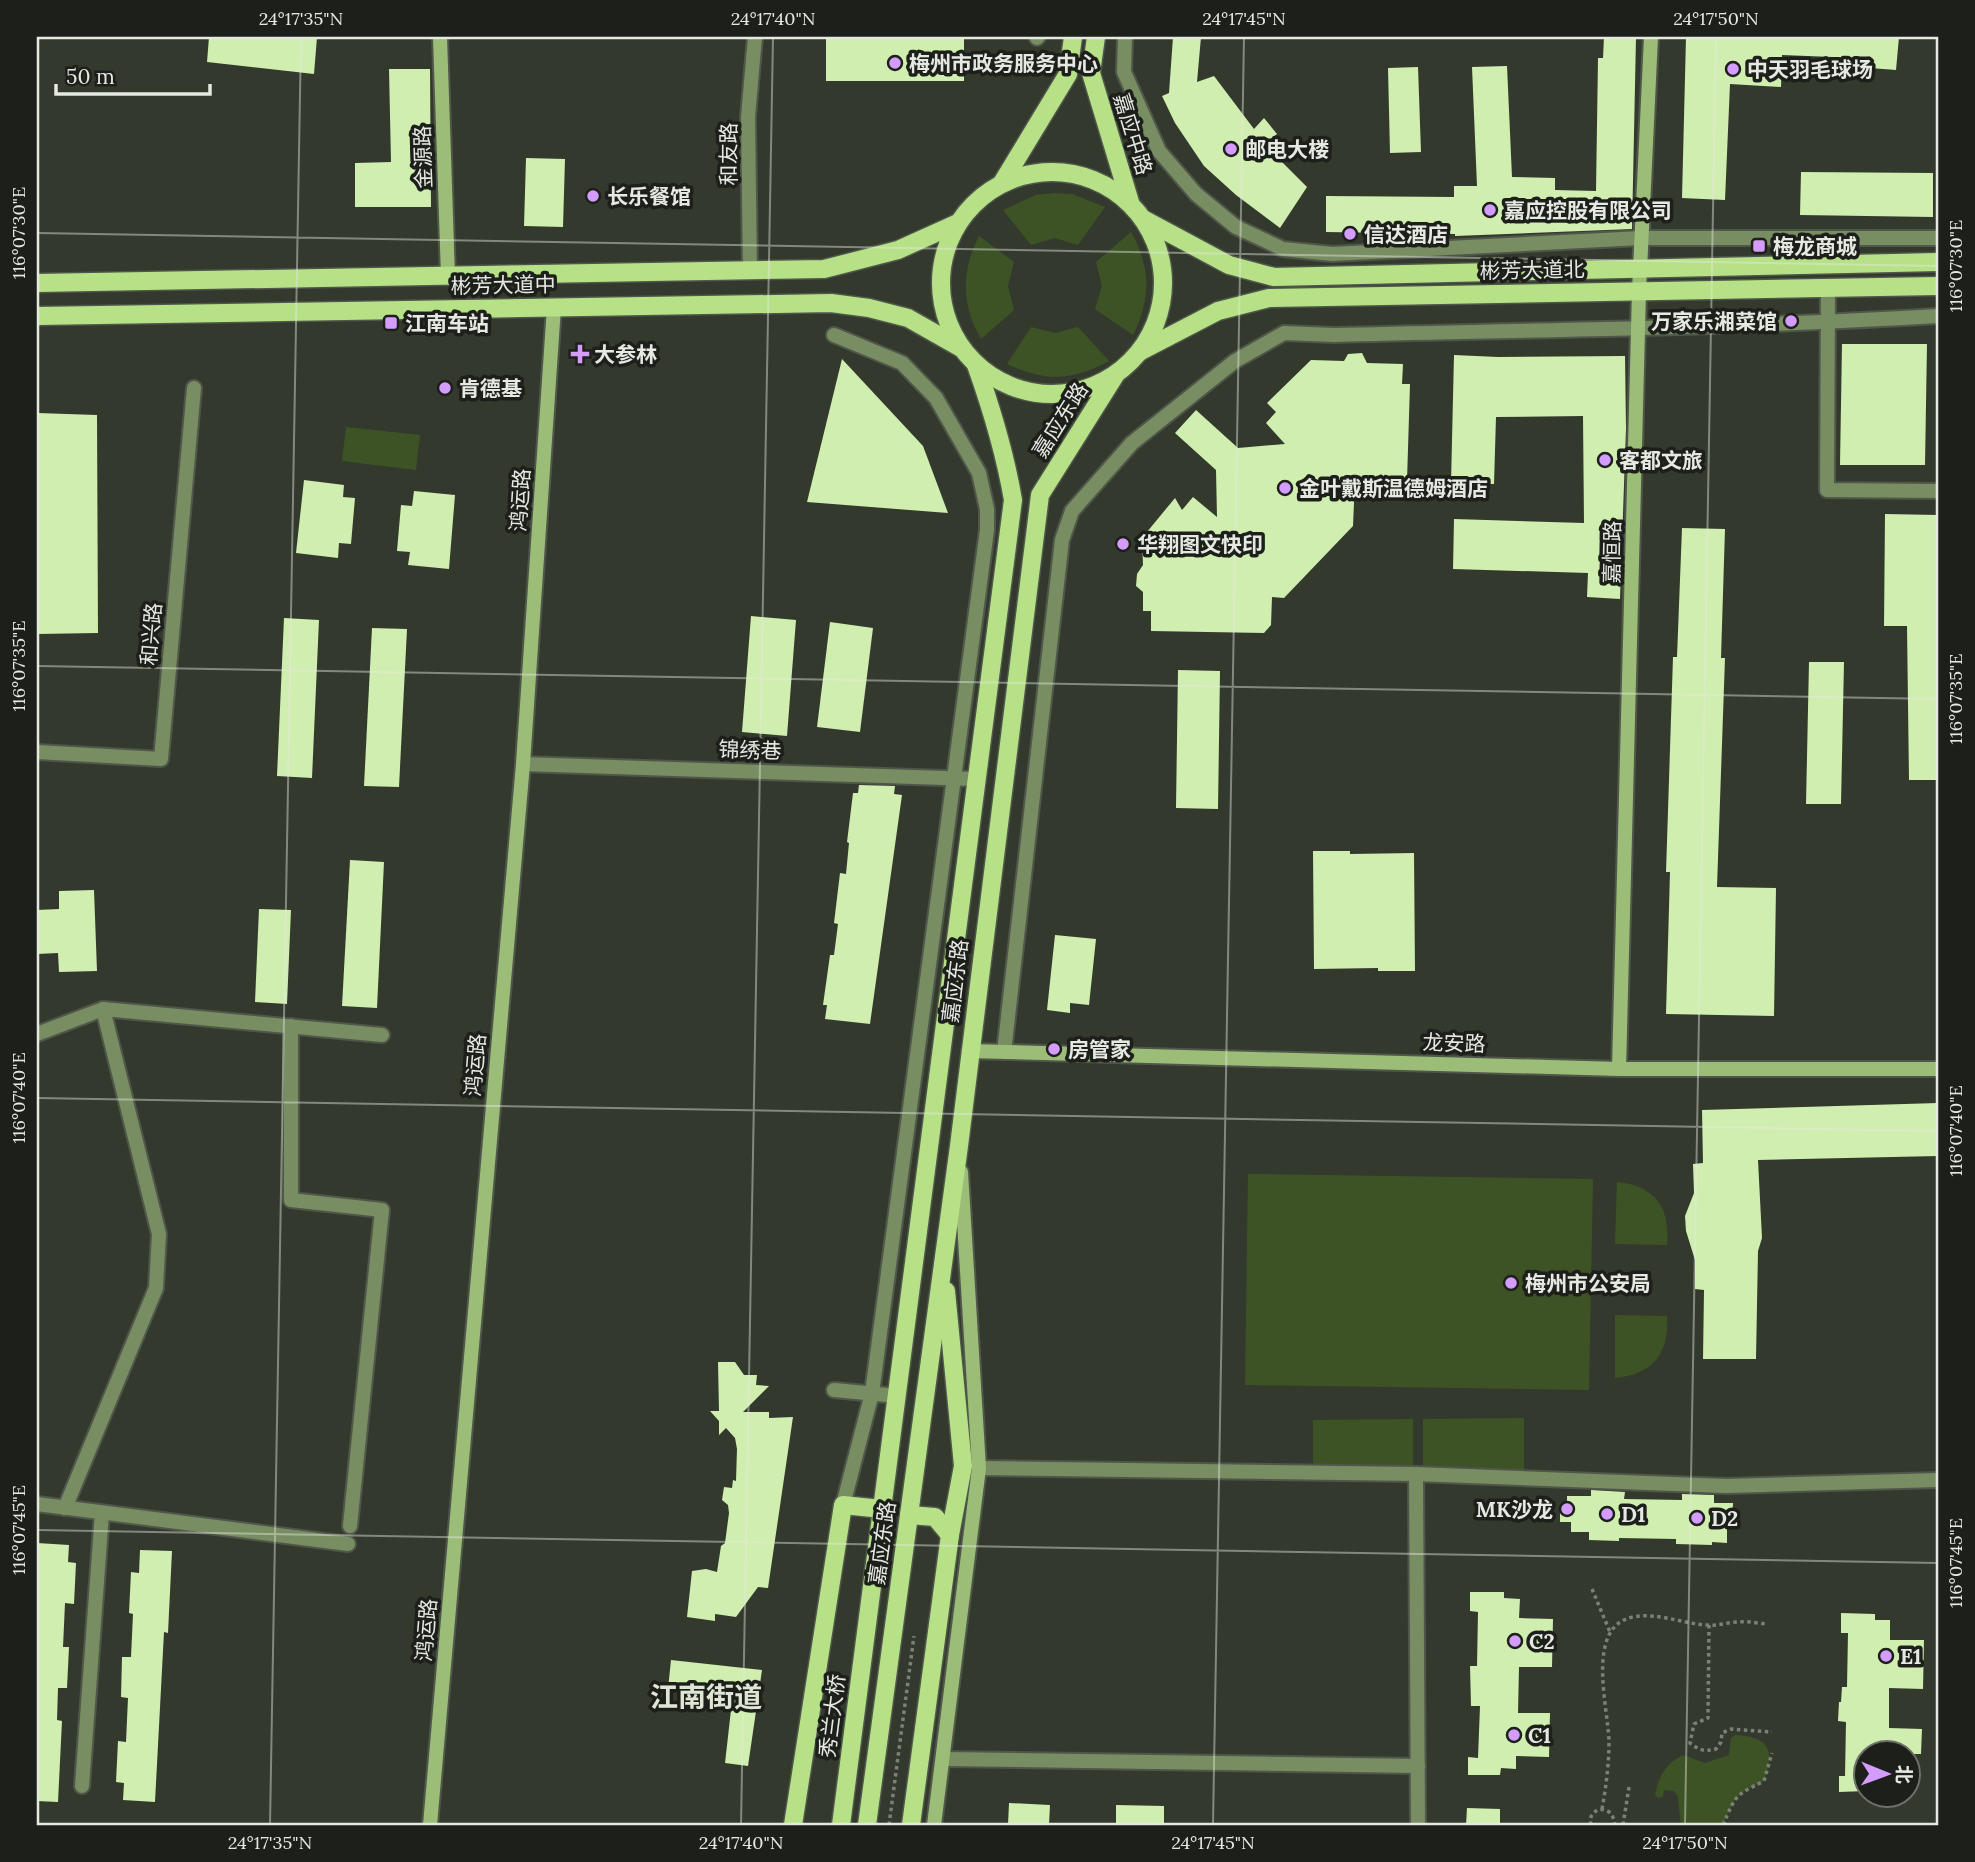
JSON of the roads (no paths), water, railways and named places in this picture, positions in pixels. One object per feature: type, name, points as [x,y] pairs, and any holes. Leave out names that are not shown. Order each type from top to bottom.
[{"type":"main road","points":[[1002,183],[1068,74],[1073,37]]},
{"type":"main road","name":"嘉应中路","points":[[1096,37],[1091,73],[1130,203]]},
{"type":"main road","points":[[1039,171],[1059,171],[1097,180],[1130,203],[1153,237],[1163,276],[1158,316],[1139,352],[1102,383],[1081,391],[1059,394],[1036,393],[1015,388],[976,365],[961,348],[950,328],[943,307],[941,285],[942,262],[949,240],[970,207],[1002,183],[1039,171]]},
{"type":"main road","name":"彬芳大道北","points":[[1143,219],[1229,265],[1274,277],[1938,262]]},
{"type":"main road","name":"彬芳大道中","points":[[37,283],[824,270],[898,250],[958,223]]},
{"type":"main road","name":"彬芳大道北","points":[[1139,352],[1218,311],[1269,298],[1938,286]]},
{"type":"main road","name":"彬芳大道中","points":[[37,316],[831,303],[869,307],[908,318],[961,348]]},
{"type":"main road","name":"嘉应东路","points":[[868,1612],[1013,500],[995,418],[976,365]]},
{"type":"main road","name":"嘉应东路","points":[[867,1825],[959,1146],[1040,495],[1116,374]]},
{"type":"main road","points":[[911,1825],[950,1535],[963,1466],[944,1261]]},
{"type":"main road","points":[[793,1825],[843,1505],[882,1509]]},
{"type":"main road","points":[[909,1515],[935,1517],[950,1535]]},
{"type":"main road","name":"秀兰大桥","points":[[841,1825],[868,1612]]},
{"type":"street","name":"金源路","points":[[440,37],[448,276]]},
{"type":"street","name":"和友路","points":[[750,271],[748,117],[755,37]]},
{"type":"street","points":[[1125,37],[1124,72],[1159,151],[1196,194],[1236,228],[1283,249],[1332,254],[1641,238],[1938,238]]},
{"type":"street","name":"嘉恒路","points":[[1619,1069],[1639,291],[1651,37]]},
{"type":"street","points":[[1828,288],[1827,491],[1938,491]]},
{"type":"street","name":"鸿运路","points":[[430,1825],[523,764],[554,307]]},
{"type":"street","points":[[1004,1052],[1062,540],[1072,511],[1132,443],[1235,361],[1284,333],[1334,335],[1639,328],[1938,316]]},
{"type":"street","points":[[834,335],[902,363],[936,398],[979,473],[987,509],[987,530],[872,1393],[843,1505]]},
{"type":"street","name":"和兴路","points":[[37,752],[161,759],[194,388]]},
{"type":"street","name":"锦绣巷","points":[[523,764],[975,779]]},
{"type":"street","points":[[65,1508],[156,1288],[159,1234],[103,1009]]},
{"type":"street","points":[[37,1034],[103,1009],[382,1035]]},
{"type":"street","points":[[291,1026],[291,1199],[382,1210],[350,1526]]},
{"type":"street","name":"龙安路","points":[[969,1051],[1619,1069],[1938,1069]]},
{"type":"street","points":[[934,1825],[979,1468],[959,1146]]},
{"type":"street","points":[[834,1390],[898,1396]]},
{"type":"street","points":[[979,1468],[1416,1474],[1726,1486],[1938,1480]]},
{"type":"street","points":[[1416,1474],[1418,1825]]},
{"type":"street","points":[[37,1504],[348,1545]]},
{"type":"street","points":[[82,1786],[102,1513]]},
{"type":"street","points":[[944,1759],[1418,1766]]},
{"type":"place","name":"梅州市政务服务中心","points":[[895,63]]},
{"type":"place","name":"中天羽毛球场","points":[[1733,69]]},
{"type":"place","name":"邮电大楼","points":[[1231,149]]},
{"type":"place","name":"长乐餐馆","points":[[593,196]]},
{"type":"place","name":"嘉应控股有限公司","points":[[1490,210]]},
{"type":"place","name":"信达酒店","points":[[1350,234]]},
{"type":"place","name":"梅龙商城","points":[[1759,246]]},
{"type":"place","name":"万家乐湘菜馆","points":[[1791,321]]},
{"type":"place","name":"江南车站","points":[[391,323]]},
{"type":"place","name":"大参林","points":[[580,354]]},
{"type":"place","name":"肯德基","points":[[445,388]]},
{"type":"place","name":"客都文旅","points":[[1605,460]]},
{"type":"place","name":"金叶戴斯温德姆酒店","points":[[1285,488]]},
{"type":"place","name":"华翔图文快印","points":[[1123,544]]},
{"type":"place","name":"房管家","points":[[1054,1049]]},
{"type":"place","name":"梅州市公安局","points":[[1511,1283]]},
{"type":"place","name":"MK沙龙","points":[[1567,1509]]},
{"type":"place","name":"D1","points":[[1607,1514]]},
{"type":"place","name":"D2","points":[[1697,1518]]},
{"type":"place","name":"C2","points":[[1515,1641]]},
{"type":"place","name":"E1","points":[[1886,1656]]},
{"type":"place","name":"C1","points":[[1514,1735]]},
{"type":"district","name":"江南街道","points":[[706,1697]]}]
